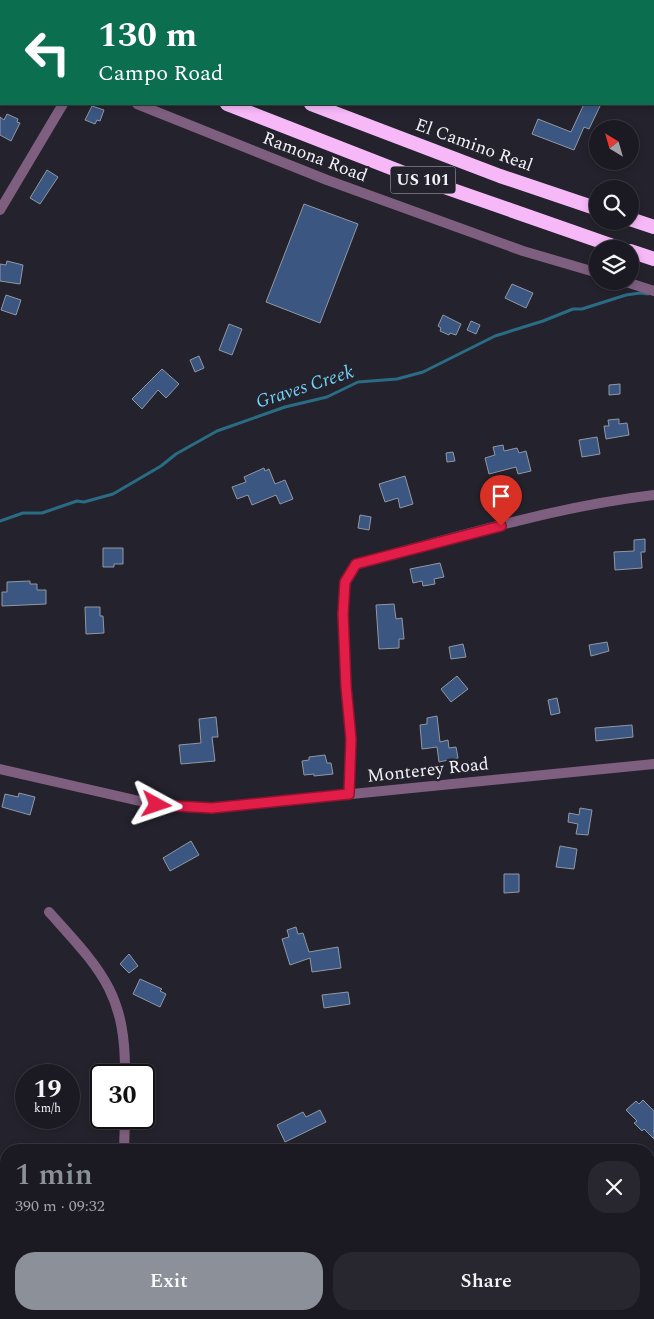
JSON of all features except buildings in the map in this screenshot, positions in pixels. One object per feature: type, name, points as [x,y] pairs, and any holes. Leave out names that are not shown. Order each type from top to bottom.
[{"type":"highway","name":"US 101","points":[[230,105],[404,173],[596,240]]},
{"type":"highway","name":"El Camino Real","points":[[313,105],[500,176],[589,206]]},
{"type":"highway","points":[[639,223],[654,227]]},
{"type":"highway","points":[[639,254],[654,259]]},
{"type":"street","points":[[0,210],[62,105]]},
{"type":"street","name":"Ramona Road","points":[[140,105],[327,180],[523,251],[589,270]]},
{"type":"street","points":[[639,286],[654,291]]},
{"type":"street","points":[[349,794],[351,739],[346,686],[343,614],[345,582],[356,564],[550,513],[608,501],[654,495]]},
{"type":"street","name":"Monterey Road","points":[[0,769],[128,800],[189,808],[240,806],[654,764]]},
{"type":"street","points":[[49,912],[92,962],[112,991],[123,1028],[125,1064]]},
{"type":"street","points":[[124,1144],[125,1129]]},
{"type":"waterway","name":"Graves Creek","points":[[0,521],[23,513],[42,513],[77,501],[84,502],[113,494],[161,466],[176,454],[217,431],[285,407],[327,397],[358,382],[397,379],[423,372],[495,336],[543,321],[573,309],[582,309],[626,295],[648,294]]},
{"type":"route","points":[[157,805],[212,808],[349,794],[351,739],[346,686],[343,614],[345,582],[356,564],[501,526]]}]
